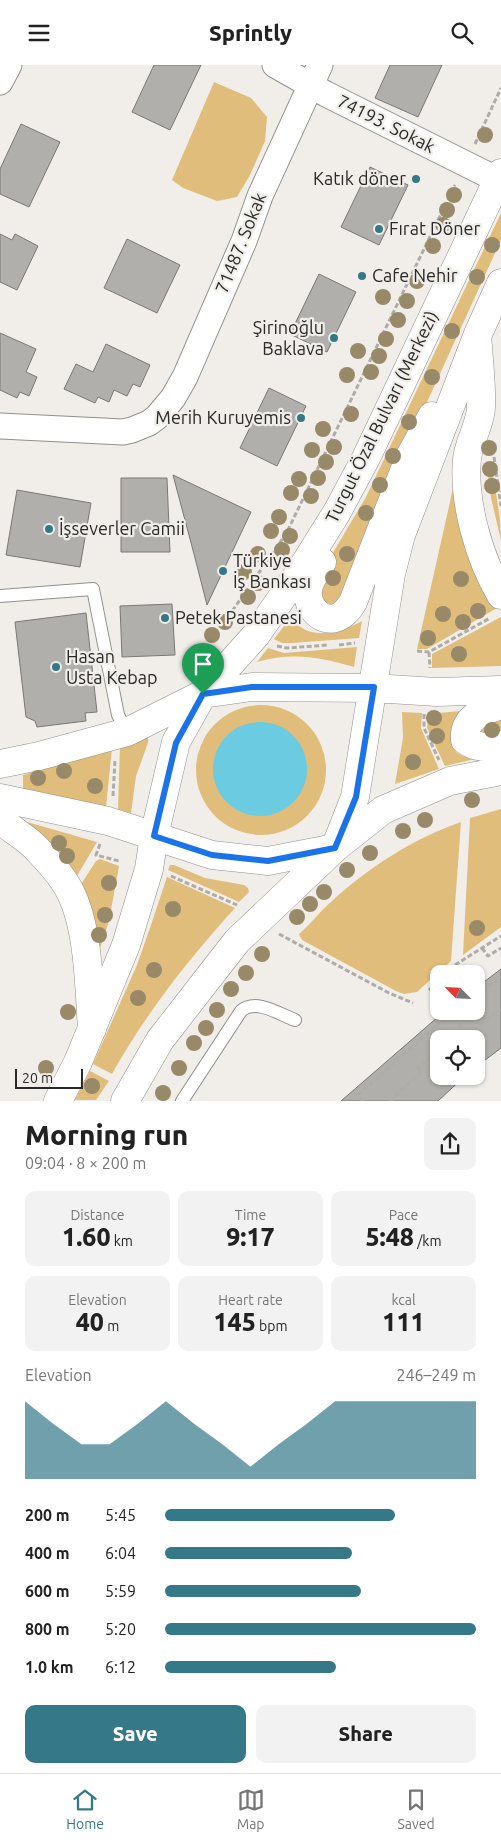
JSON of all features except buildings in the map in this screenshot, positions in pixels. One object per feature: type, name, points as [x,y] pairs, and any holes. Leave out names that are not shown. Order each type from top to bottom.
[{"type":"main road","name":"Turgut Özal Bulvarı (Merkezi)","points":[[203,694],[256,635],[301,570],[337,512],[366,457],[499,176]]},
{"type":"main road","points":[[335,848],[356,797],[391,574],[401,535],[478,334],[501,283]]},
{"type":"main road","points":[[388,411],[376,461],[308,587],[309,602],[322,617],[330,619],[339,617],[347,612],[354,602],[410,456],[478,334]]},
{"type":"main road","points":[[478,334],[481,409],[467,459],[468,489],[475,533],[499,604]]},
{"type":"main road","points":[[1,760],[121,743],[203,694],[252,687],[374,687],[437,692],[501,690]]},
{"type":"main road","points":[[58,1101],[78,1062],[126,945],[149,869],[154,836],[176,743],[203,694]]},
{"type":"main road","points":[[501,705],[481,711],[470,720],[464,732],[465,740],[473,746],[482,748],[501,745]]},
{"type":"main road","points":[[125,1101],[160,1040],[237,941],[335,848],[383,810],[450,781],[501,771]]},
{"type":"main road","points":[[0,798],[108,821],[212,855],[268,861],[335,848]]},
{"type":"main road","points":[[0,819],[34,846],[68,888],[85,941],[92,1029]]},
{"type":"street","points":[[0,83],[9,65]]},
{"type":"street","name":"74193. Sokak","points":[[275,65],[315,75],[499,176]]},
{"type":"street","name":"71487. Sokak","points":[[0,426],[123,431],[141,427],[157,417],[174,398],[185,377],[244,241],[260,196],[315,75]]},
{"type":"lane","points":[[0,597],[93,589],[118,715],[121,743]]},
{"type":"lane","points":[[182,1101],[241,1011],[246,1007],[252,1005],[262,1006],[295,1020]]},
{"type":"path","points":[[472,151],[501,88]]},
{"type":"path","points":[[228,617],[286,534],[457,181]]},
{"type":"path","points":[[417,651],[429,652],[499,604]]},
{"type":"path","points":[[272,644],[287,648],[358,643]]},
{"type":"path","points":[[429,652],[430,667]]},
{"type":"path","points":[[424,714],[424,728],[439,761]]},
{"type":"path","points":[[113,798],[121,743]]},
{"type":"path","points":[[101,843],[96,855],[119,861]]},
{"type":"path","points":[[168,874],[237,905]]},
{"type":"path","points":[[277,933],[389,993],[413,1003]]},
{"type":"path","points":[[455,965],[501,935]]},
{"type":"path","points":[[482,948],[488,956],[501,948]]},
{"type":"path","points":[[485,989],[501,977]]},
{"type":"path","points":[[473,1030],[501,1009]]},
{"type":"path","points":[[363,1101],[358,1095],[443,1020]]},
{"type":"path","points":[[458,1020],[463,1029]]},
{"type":"path","points":[[390,1101],[421,1072],[418,1068],[430,1058]]},
{"type":"shaded area","points":[[214,82],[251,98],[267,117],[265,141],[250,175],[237,197],[217,201],[183,188],[172,180]]},
{"type":"shaded area","points":[[501,213],[501,240],[381,503],[345,593],[336,603],[324,602],[317,585],[328,561],[366,497]]},
{"type":"shaded area","points":[[492,467],[501,540],[491,498],[487,468]]},
{"type":"shaded area","points":[[456,475],[490,597],[497,608],[427,649],[417,649]]},
{"type":"shaded area","points":[[295,612],[298,625],[307,631],[315,633],[329,633],[350,627],[362,621],[359,638],[292,643],[282,643],[274,639]]},
{"type":"shaded area","points":[[501,617],[501,666],[432,668],[432,654]]},
{"type":"shaded area","points":[[357,647],[354,667],[306,657],[282,657],[257,662],[268,648],[284,653]]},
{"type":"shaded area","points":[[261,705],[274,706],[286,710],[307,724],[321,745],[325,757],[325,783],[321,795],[307,816],[286,830],[274,834],[261,835],[248,834],[236,830],[215,816],[201,795],[197,783],[196,770],[197,757],[201,745],[215,724],[236,710],[248,706]]},
{"type":"shaded area","points":[[460,711],[452,730],[451,743],[456,752],[463,756],[475,757],[475,759],[445,766],[427,728],[428,714]]},
{"type":"shaded area","points":[[402,712],[422,713],[421,728],[439,769],[395,784],[403,738]]},
{"type":"shaded area","points":[[501,715],[501,737],[478,737],[478,725]]},
{"type":"shaded area","points":[[148,736],[148,743],[136,776],[131,813],[118,809],[120,745]]},
{"type":"shaded area","points":[[112,748],[106,807],[23,789],[23,775]]},
{"type":"shaded area","points":[[501,809],[501,927],[463,955],[470,818]]},
{"type":"shaded area","points":[[20,820],[97,842],[74,881]]},
{"type":"shaded area","points":[[461,822],[451,961],[447,965],[430,965],[430,980],[417,992],[404,994],[396,991],[302,940],[299,934],[328,905],[361,877],[409,845]]},
{"type":"shaded area","points":[[100,859],[119,866],[109,921],[96,960],[78,889],[96,861]]},
{"type":"shaded area","points":[[170,865],[205,878],[244,885],[248,888],[249,892],[239,902],[168,870]]},
{"type":"shaded area","points":[[167,877],[235,908],[201,947],[153,1008],[112,1074],[93,1064],[137,965]]},
{"type":"shaded area","points":[[90,1071],[109,1081],[96,1100],[75,1100]]},
{"type":"water","points":[[260,722],[278,726],[293,736],[303,751],[307,769],[303,787],[293,802],[278,812],[260,816],[242,812],[227,802],[217,787],[213,769],[217,751],[227,736],[242,726]]},
{"type":"place","name":"Katık döner","points":[[416,179]]},
{"type":"place","name":"Fırat Döner","points":[[379,229]]},
{"type":"place","name":"Cafe Nehir","points":[[362,276]]},
{"type":"place","name":"Şirinoğlu Baklava","points":[[334,338]]},
{"type":"place","name":"Merih Kuruyemis","points":[[301,418]]},
{"type":"place","name":"İşseverler Camii","points":[[49,529]]},
{"type":"place","name":"Türkiye İş Bankası","points":[[223,571]]},
{"type":"place","name":"Petek Pastanesi","points":[[165,618]]},
{"type":"place","name":"Hasan Usta Kebap","points":[[56,667]]},
{"type":"route","points":[[252,687],[374,687],[356,797],[335,848],[268,861],[212,855],[154,836],[176,743],[203,694],[252,687]]}]
